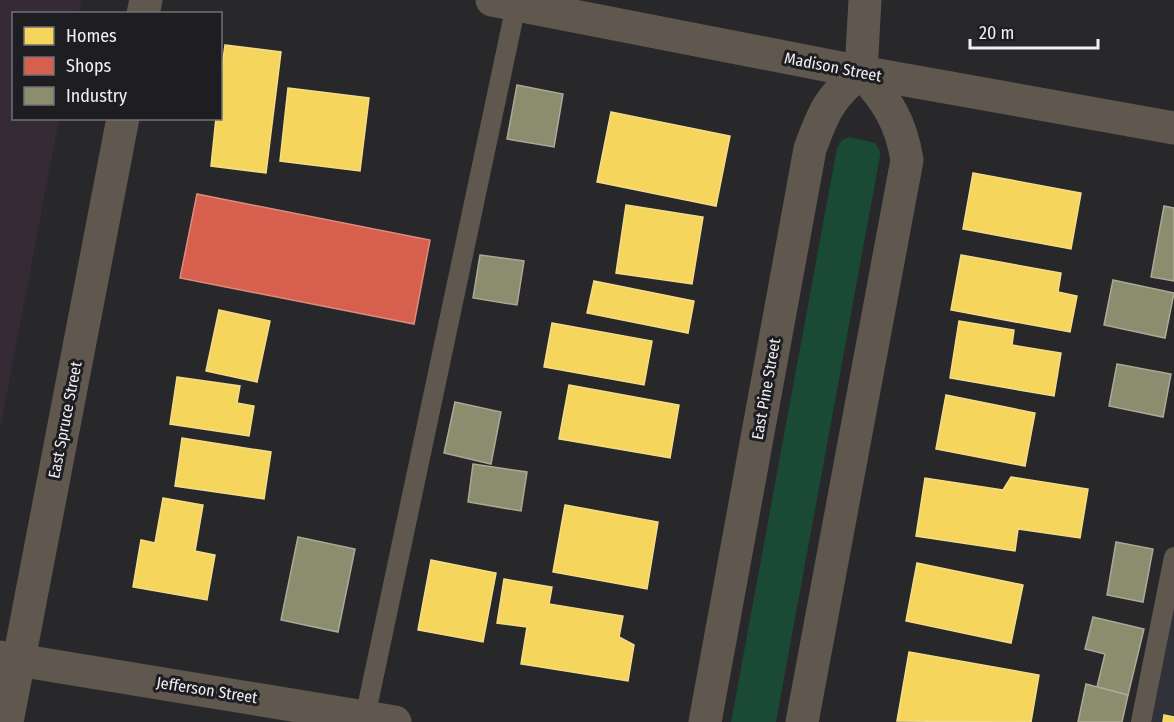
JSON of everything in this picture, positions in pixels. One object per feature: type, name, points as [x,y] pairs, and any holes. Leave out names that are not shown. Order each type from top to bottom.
[{"type":"street","points":[[802,722],[907,160],[903,136],[894,115],[880,92],[861,72],[865,0]]},
{"type":"street","name":"Madison Street","points":[[504,2],[861,72],[1174,128]]},
{"type":"street","name":"East Pine Street","points":[[705,722],[810,148],[831,100],[844,85],[861,72]]},
{"type":"street","name":"East Spruce Street","points":[[7,722],[9,658],[123,120]]},
{"type":"street","name":"Jefferson Street","points":[[9,658],[375,720]]},
{"type":"lane","points":[[375,720],[504,2]]},
{"type":"lane","points":[[1141,722],[1174,557]]},
{"type":"shaded area","points":[[0,0],[82,0],[79,12],[12,12],[12,120],[59,120],[0,430]]},
{"type":"shaded area","points":[[1174,571],[1174,722],[1144,722]]},
{"type":"green space","points":[[850,137],[875,143],[880,156],[776,722],[731,722],[837,148],[842,140]]},
{"type":"building: Homes","points":[[225,45],[281,52],[266,173],[211,166],[216,120],[222,120],[222,67]]},
{"type":"building: Homes","points":[[288,88],[369,98],[360,171],[280,161]]},
{"type":"building: Homes","points":[[611,112],[730,136],[716,206],[597,182]]},
{"type":"building: Homes","points":[[973,173],[1081,193],[1071,249],[963,229]]},
{"type":"building: Homes","points":[[626,205],[703,217],[692,284],[616,273]]},
{"type":"building: Homes","points":[[961,255],[1061,273],[1058,292],[1077,296],[1070,332],[951,310]]},
{"type":"building: Homes","points":[[594,281],[694,301],[688,333],[587,313]]},
{"type":"building: Homes","points":[[219,310],[270,321],[257,382],[206,371]]},
{"type":"building: Homes","points":[[959,321],[1014,330],[1012,345],[1061,353],[1054,396],[950,378]]},
{"type":"building: Homes","points":[[552,323],[652,341],[644,385],[544,367]]},
{"type":"building: Homes","points":[[177,377],[240,386],[237,403],[254,406],[249,436],[170,424]]},
{"type":"building: Homes","points":[[569,385],[679,405],[670,458],[559,439]]},
{"type":"building: Homes","points":[[946,395],[1035,413],[1025,466],[936,449]]},
{"type":"building: Homes","points":[[182,438],[271,452],[264,499],[175,486]]},
{"type":"building: Homes","points":[[1011,477],[1088,489],[1080,538],[1018,529],[1015,551],[916,536],[925,478],[1003,490]]},
{"type":"building: Homes","points":[[163,498],[203,505],[195,551],[215,555],[207,600],[133,587],[141,540],[155,543]]},
{"type":"building: Homes","points":[[565,505],[658,522],[647,589],[553,572]]},
{"type":"building: Homes","points":[[431,560],[496,573],[483,642],[418,630]]},
{"type":"building: Homes","points":[[917,563],[1023,585],[1011,643],[906,621]]},
{"type":"building: Homes","points":[[504,579],[552,587],[549,604],[623,616],[619,637],[634,645],[628,681],[521,664],[527,627],[497,623]]},
{"type":"building: Homes","points":[[909,652],[1039,675],[1031,722],[897,721]]},
{"type":"building: Homes","points":[[1164,715],[1174,717],[1174,722],[1163,722]]},
{"type":"building: Shops","points":[[197,194],[430,240],[414,324],[180,278]]},
{"type":"building: Industry","points":[[517,85],[563,94],[554,147],[507,139]]},
{"type":"building: Industry","points":[[1164,206],[1174,208],[1174,281],[1151,277]]},
{"type":"building: Industry","points":[[480,255],[524,261],[517,305],[473,298]]},
{"type":"building: Industry","points":[[1113,280],[1174,293],[1165,338],[1104,325]]},
{"type":"building: Industry","points":[[1117,364],[1171,374],[1163,417],[1109,406]]},
{"type":"building: Industry","points":[[455,402],[501,412],[491,464],[444,453]]},
{"type":"building: Industry","points":[[473,464],[527,472],[521,511],[468,502]]},
{"type":"building: Industry","points":[[298,537],[355,549],[338,632],[281,620]]},
{"type":"building: Industry","points":[[1116,542],[1153,549],[1143,602],[1107,595]]},
{"type":"building: Industry","points":[[1093,617],[1144,629],[1128,695],[1097,687],[1105,654],[1085,649]]},
{"type":"building: Industry","points":[[1086,684],[1128,695],[1122,722],[1078,722]]}]
